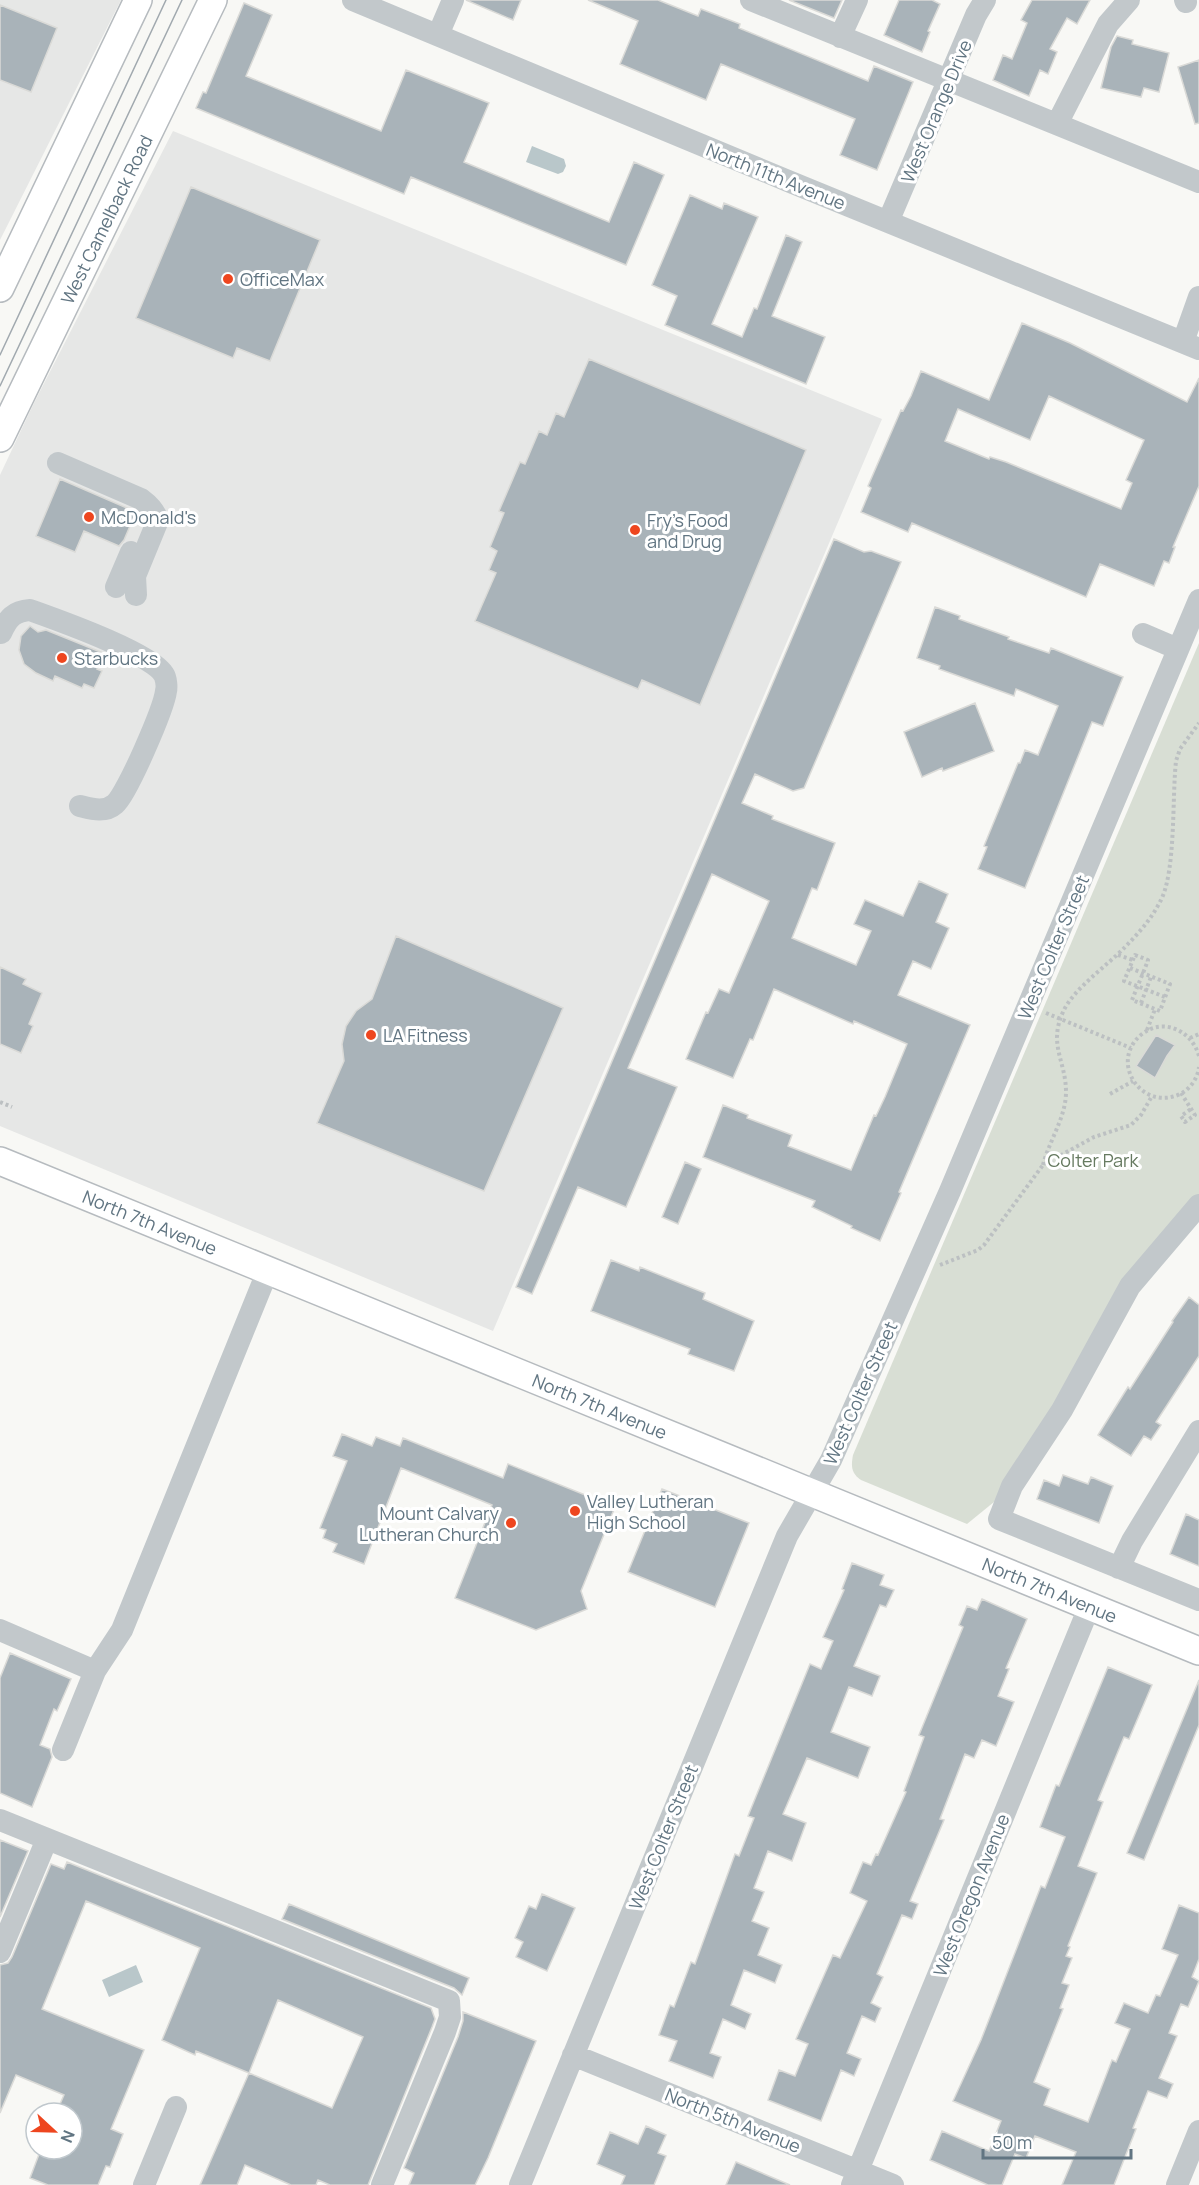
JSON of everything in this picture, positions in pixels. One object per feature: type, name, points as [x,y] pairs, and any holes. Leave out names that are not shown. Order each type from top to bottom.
[{"type":"main road","points":[[0,288],[86,113],[138,0]]},
{"type":"main road","name":"West Camelback Road","points":[[0,438],[213,0]]},
{"type":"main road","name":"North 7th Avenue","points":[[0,1161],[1199,1651]]},
{"type":"street","name":"North 11th Avenue","points":[[353,0],[1191,345]]},
{"type":"street","points":[[438,35],[453,0]]},
{"type":"street","points":[[751,0],[1199,182]]},
{"type":"street","points":[[840,37],[856,0]]},
{"type":"street","name":"West Orange Drive","points":[[888,222],[976,15],[985,0]]},
{"type":"street","points":[[1057,124],[1108,24],[1129,0]]},
{"type":"street","points":[[1191,345],[1199,297]]},
{"type":"street","points":[[58,463],[141,498],[151,507],[158,520],[135,576],[126,591]]},
{"type":"street","name":"West Colter Street","points":[[520,2185],[787,1536],[831,1460],[1028,1005],[1199,600]]},
{"type":"street","points":[[1,633],[7,620],[18,610],[30,610],[136,653],[154,664],[165,676],[166,690],[162,707],[125,790],[114,805],[101,810],[80,806]]},
{"type":"street","points":[[1143,634],[1178,650]]},
{"type":"street","points":[[1199,1205],[1130,1286],[1062,1410],[1012,1486],[999,1519],[1199,1600]]},
{"type":"street","points":[[63,1750],[95,1671],[123,1630],[268,1270]]},
{"type":"street","points":[[1119,1568],[1132,1541],[1199,1431]]},
{"type":"street","name":"West Oregon Avenue","points":[[855,2178],[1090,1605]]},
{"type":"street","points":[[0,1630],[95,1671]]},
{"type":"street","points":[[0,1820],[448,2001],[450,2017],[446,2032],[382,2185]]},
{"type":"street","points":[[0,1952],[47,1839]]},
{"type":"street","name":"North 5th Avenue","points":[[573,2055],[855,2178],[893,2185]]},
{"type":"street","points":[[144,2185],[176,2107]]},
{"type":"street","points":[[1177,2185],[1199,2131]]},
{"type":"path","points":[[936,1266],[978,1250],[984,1245],[1043,1165],[1047,1149],[1063,1112],[1066,1093],[1056,1038],[1060,1019],[1067,1004],[1137,934],[1162,898],[1171,844],[1176,761],[1180,749],[1199,723]]},
{"type":"path","points":[[1118,955],[1133,960]]},
{"type":"path","points":[[1130,968],[1143,973],[1151,977],[1170,984],[1160,1011],[1132,1000],[1138,986],[1143,973],[1148,960],[1135,955],[1133,960],[1125,981],[1138,986],[1146,990],[1165,997]]},
{"type":"path","points":[[1141,1003],[1151,977]]},
{"type":"path","points":[[1028,1005],[1131,1048]]},
{"type":"path","points":[[1147,1030],[1155,1009]]},
{"type":"path","points":[[1199,1056],[1197,1048],[1181,1030],[1158,1027],[1147,1030],[1137,1038],[1128,1059],[1133,1081],[1142,1091],[1164,1098],[1186,1091],[1194,1082],[1199,1067]]},
{"type":"path","points":[[1190,1038],[1199,1034]]},
{"type":"path","points":[[1110,1094],[1133,1081]]},
{"type":"path","points":[[1181,1093],[1191,1110]]},
{"type":"path","points":[[1043,1165],[1094,1137],[1131,1125],[1141,1115],[1152,1096]]},
{"type":"path","points":[[0,1102],[12,1107]]},
{"type":"shaded area","points":[[0,0],[121,0],[0,240]]},
{"type":"shaded area","points":[[173,131],[882,419],[493,1331],[0,1126],[0,475],[33,405]]},
{"type":"shaded area","points":[[532,146],[564,159],[566,166],[563,172],[558,174],[526,162]]},
{"type":"shaded area","points":[[136,1965],[143,1982],[109,1997],[102,1980]]},
{"type":"green space","name":"Colter Park","points":[[1199,643],[1199,1197],[994,1502],[967,1524],[861,1480],[852,1469],[853,1455]]},
{"type":"building","points":[[466,0],[521,0],[513,20]]},
{"type":"building","points":[[588,0],[658,0],[698,16],[701,9],[740,24],[739,28],[868,81],[874,66],[913,82],[877,170],[840,155],[855,119],[721,64],[706,100],[620,64],[638,21]]},
{"type":"building","points":[[789,0],[842,0],[834,18]]},
{"type":"building","points":[[899,0],[932,0],[940,4],[922,52],[884,35]]},
{"type":"building","points":[[1032,0],[1090,0],[1077,24],[1067,18],[1050,49],[1057,52],[1048,74],[1040,70],[1029,96],[993,80],[1003,55],[1012,59],[1027,23],[1021,20]]},
{"type":"building","points":[[244,3],[272,15],[246,76],[381,131],[406,70],[489,103],[464,162],[609,222],[634,162],[664,175],[626,265],[411,177],[404,194],[196,108],[203,92],[206,93]]},
{"type":"building","points":[[0,5],[57,28],[31,92],[0,80]]},
{"type":"building","points":[[1117,36],[1133,40],[1132,44],[1169,53],[1159,92],[1144,88],[1141,97],[1101,88],[1111,47]]},
{"type":"building","points":[[1199,60],[1199,123],[1195,124],[1178,67]]},
{"type":"building","name":"OfficeMax","points":[[191,187],[320,240],[270,361],[237,348],[233,358],[136,318]]},
{"type":"building","points":[[690,195],[722,209],[724,203],[758,217],[712,324],[742,337],[754,308],[757,309],[786,235],[802,242],[772,316],[825,337],[806,384],[665,325],[677,296],[652,285]]},
{"type":"building","points":[[1022,323],[1070,343],[1187,402],[1199,378],[1199,486],[1173,547],[1175,547],[1169,563],[1164,561],[1154,586],[1100,564],[1086,597],[912,523],[908,532],[861,512],[871,488],[868,486],[901,410],[903,411],[911,396],[921,371],[989,400]],"holes":[[[1049,396],[1144,440],[1126,480],[1132,483],[1121,509],[1006,462],[990,457],[989,459],[945,441],[958,409],[1030,440]]]},
{"type":"building","name":"Fry's Food and Drug","points":[[589,359],[806,450],[700,705],[642,680],[638,689],[475,621],[496,573],[489,570],[497,551],[490,547],[504,513],[499,511],[520,462],[525,464],[539,431],[547,435],[556,413],[564,417]]},
{"type":"building","name":"McDonald's","points":[[60,479],[136,512],[119,546],[84,531],[75,552],[36,536]]},
{"type":"building","points":[[834,539],[864,552],[871,551],[901,562],[804,788],[793,791],[755,774],[742,803],[773,816],[772,819],[835,843],[817,890],[812,888],[792,938],[856,965],[871,931],[854,924],[865,900],[903,916],[919,881],[948,894],[936,922],[949,928],[931,969],[913,961],[898,995],[970,1025],[880,1241],[812,1207],[815,1201],[703,1157],[723,1105],[748,1115],[747,1118],[792,1135],[788,1146],[851,1170],[907,1044],[854,1021],[853,1024],[774,989],[753,1040],[750,1039],[733,1078],[686,1059],[706,1012],[708,1013],[719,989],[729,993],[769,901],[712,874],[628,1068],[677,1087],[626,1207],[578,1187],[532,1294],[516,1287]]},
{"type":"building","points":[[935,607],[960,616],[959,619],[1009,637],[1008,639],[1049,653],[1051,648],[1123,677],[1103,726],[1092,722],[1025,888],[978,869],[987,847],[984,846],[1018,763],[1025,750],[1038,755],[1058,706],[1016,689],[1014,696],[939,669],[940,666],[917,658]]},
{"type":"building","name":"Starbucks","points":[[30,626],[38,632],[46,630],[103,653],[97,669],[102,671],[94,688],[84,684],[82,688],[55,676],[53,681],[24,664],[19,650],[21,636]]},
{"type":"building","points":[[975,703],[994,751],[922,777],[904,732]]},
{"type":"building","points":[[396,936],[563,1008],[484,1191],[317,1123],[344,1061],[342,1044],[346,1026],[356,1011],[372,999]]},
{"type":"building","points":[[0,967],[26,979],[23,984],[42,993],[29,1024],[33,1026],[21,1053],[0,1044]]},
{"type":"building","points":[[1156,1035],[1175,1045],[1155,1078],[1136,1066]]},
{"type":"building","points":[[685,1162],[701,1169],[678,1224],[662,1217]]},
{"type":"building","points":[[611,1260],[639,1271],[640,1267],[705,1293],[703,1299],[754,1321],[734,1371],[688,1354],[690,1349],[591,1311]]},
{"type":"building","points":[[1189,1297],[1199,1305],[1199,1356],[1156,1422],[1161,1425],[1151,1440],[1144,1436],[1131,1456],[1098,1435]]},
{"type":"building","points":[[342,1434],[372,1446],[376,1437],[400,1446],[403,1438],[503,1478],[508,1464],[615,1507],[581,1591],[587,1609],[536,1630],[455,1598],[492,1505],[401,1468],[364,1564],[333,1552],[337,1544],[323,1538],[326,1530],[320,1528],[347,1461],[333,1456]]},
{"type":"building","points":[[1063,1475],[1088,1484],[1091,1477],[1113,1486],[1099,1523],[1037,1499],[1044,1480],[1059,1486]]},
{"type":"building","points":[[662,1489],[749,1523],[715,1607],[628,1572]]},
{"type":"building","points":[[1186,1514],[1199,1520],[1199,1566],[1170,1554]]},
{"type":"building","points":[[852,1563],[884,1575],[880,1585],[894,1590],[886,1607],[880,1605],[854,1666],[880,1676],[872,1696],[849,1687],[831,1732],[870,1747],[858,1778],[807,1758],[783,1814],[806,1823],[792,1861],[768,1851],[754,1888],[764,1892],[752,1921],[769,1928],[758,1955],[782,1965],[775,1983],[744,1970],[731,2005],[751,2014],[745,2029],[723,2019],[710,2053],[721,2057],[713,2078],[669,2061],[677,2041],[659,2035],[670,2005],[674,2007],[691,1962],[695,1964],[735,1854],[739,1856],[754,1818],[748,1816],[810,1664],[821,1669],[833,1641],[823,1637],[844,1590],[842,1589]]},
{"type":"building","points":[[982,1599],[1027,1619],[1006,1668],[1009,1669],[998,1696],[1014,1702],[996,1746],[982,1740],[974,1758],[965,1754],[940,1819],[944,1820],[910,1901],[918,1904],[912,1919],[902,1915],[877,1974],[883,1977],[871,2003],[881,2008],[875,2022],[862,2016],[847,2053],[861,2059],[854,2076],[841,2070],[821,2121],[768,2100],[779,2070],[795,2076],[808,2044],[796,2039],[833,1955],[840,1958],[867,1901],[850,1893],[863,1862],[871,1865],[876,1854],[878,1855],[906,1792],[904,1791],[924,1737],[919,1735],[963,1627],[959,1625],[967,1606],[977,1610]]},
{"type":"building","points":[[10,1653],[71,1679],[57,1711],[54,1709],[40,1745],[50,1749],[52,1757],[32,1807],[0,1793],[0,1678]]},
{"type":"building","points":[[1108,1667],[1152,1685],[1129,1739],[1124,1737],[1098,1800],[1103,1802],[1078,1866],[1097,1873],[1068,1946],[1070,1947],[1066,1956],[1072,1958],[1062,1983],[1069,1985],[1060,2008],[1063,2009],[1034,2082],[1050,2089],[1044,2105],[1088,2122],[1112,2060],[1116,2062],[1130,2029],[1115,2023],[1124,2003],[1148,2013],[1156,1995],[1160,1996],[1178,1955],[1162,1949],[1179,1905],[1199,1913],[1199,1959],[1192,1977],[1199,1981],[1188,2007],[1181,2004],[1169,2033],[1177,2036],[1159,2078],[1173,2084],[1167,2098],[1148,2091],[1114,2185],[1062,2185],[1076,2152],[1035,2136],[1026,2158],[1015,2154],[1002,2185],[988,2185],[930,2160],[942,2131],[989,2151],[1001,2121],[953,2101],[981,2040],[1041,1886],[1045,1888],[1065,1837],[1040,1827]]},
{"type":"building","points":[[1199,1680],[1199,1725],[1144,1860],[1127,1853]]},
{"type":"building","points":[[0,1840],[28,1851],[0,1917]]},
{"type":"building","points":[[67,1862],[431,2008],[435,2019],[368,2185],[330,2185],[318,2180],[316,2185],[291,2185],[245,2165],[237,2185],[200,2185],[249,2073],[196,2051],[195,2055],[162,2040],[200,1948],[86,1901],[42,2009],[144,2050],[111,2129],[123,2134],[110,2167],[106,2166],[98,2185],[48,2185],[30,2178],[36,2161],[84,2161],[84,2101],[61,2101],[64,2095],[16,2075],[0,2113],[0,1965],[8,1963],[12,1957],[51,1864],[64,1869]],"holes":[[[278,2000],[363,2037],[332,2108],[249,2073]]]},
{"type":"building","points":[[542,1894],[575,1908],[547,1971],[516,1957],[523,1942],[515,1938],[529,1906],[536,1909]]},
{"type":"building","points":[[289,1904],[469,1978],[462,1995],[454,1988],[282,1919]]},
{"type":"building","points":[[463,2012],[536,2041],[475,2185],[409,2185],[414,2173],[404,2168],[458,2037]]},
{"type":"building","points":[[646,2126],[666,2135],[658,2153],[666,2156],[654,2185],[621,2185],[625,2176],[597,2164],[610,2132],[638,2144]]},
{"type":"building","points":[[736,2162],[790,2185],[726,2185]]},
{"type":"tram line","points":[[0,355],[166,0]]},
{"type":"tram line","points":[[0,386],[182,0]]},
{"type":"place","name":"OfficeMax","points":[[228,279]]},
{"type":"place","name":"McDonald's","points":[[89,517]]},
{"type":"place","name":"Fry's Food and Drug","points":[[635,530]]},
{"type":"place","name":"Starbucks","points":[[62,658]]},
{"type":"place","name":"LA Fitness","points":[[371,1035]]},
{"type":"place","name":"Valley Lutheran High School","points":[[575,1511]]},
{"type":"place","name":"Mount Calvary Lutheran Church","points":[[511,1523]]}]
